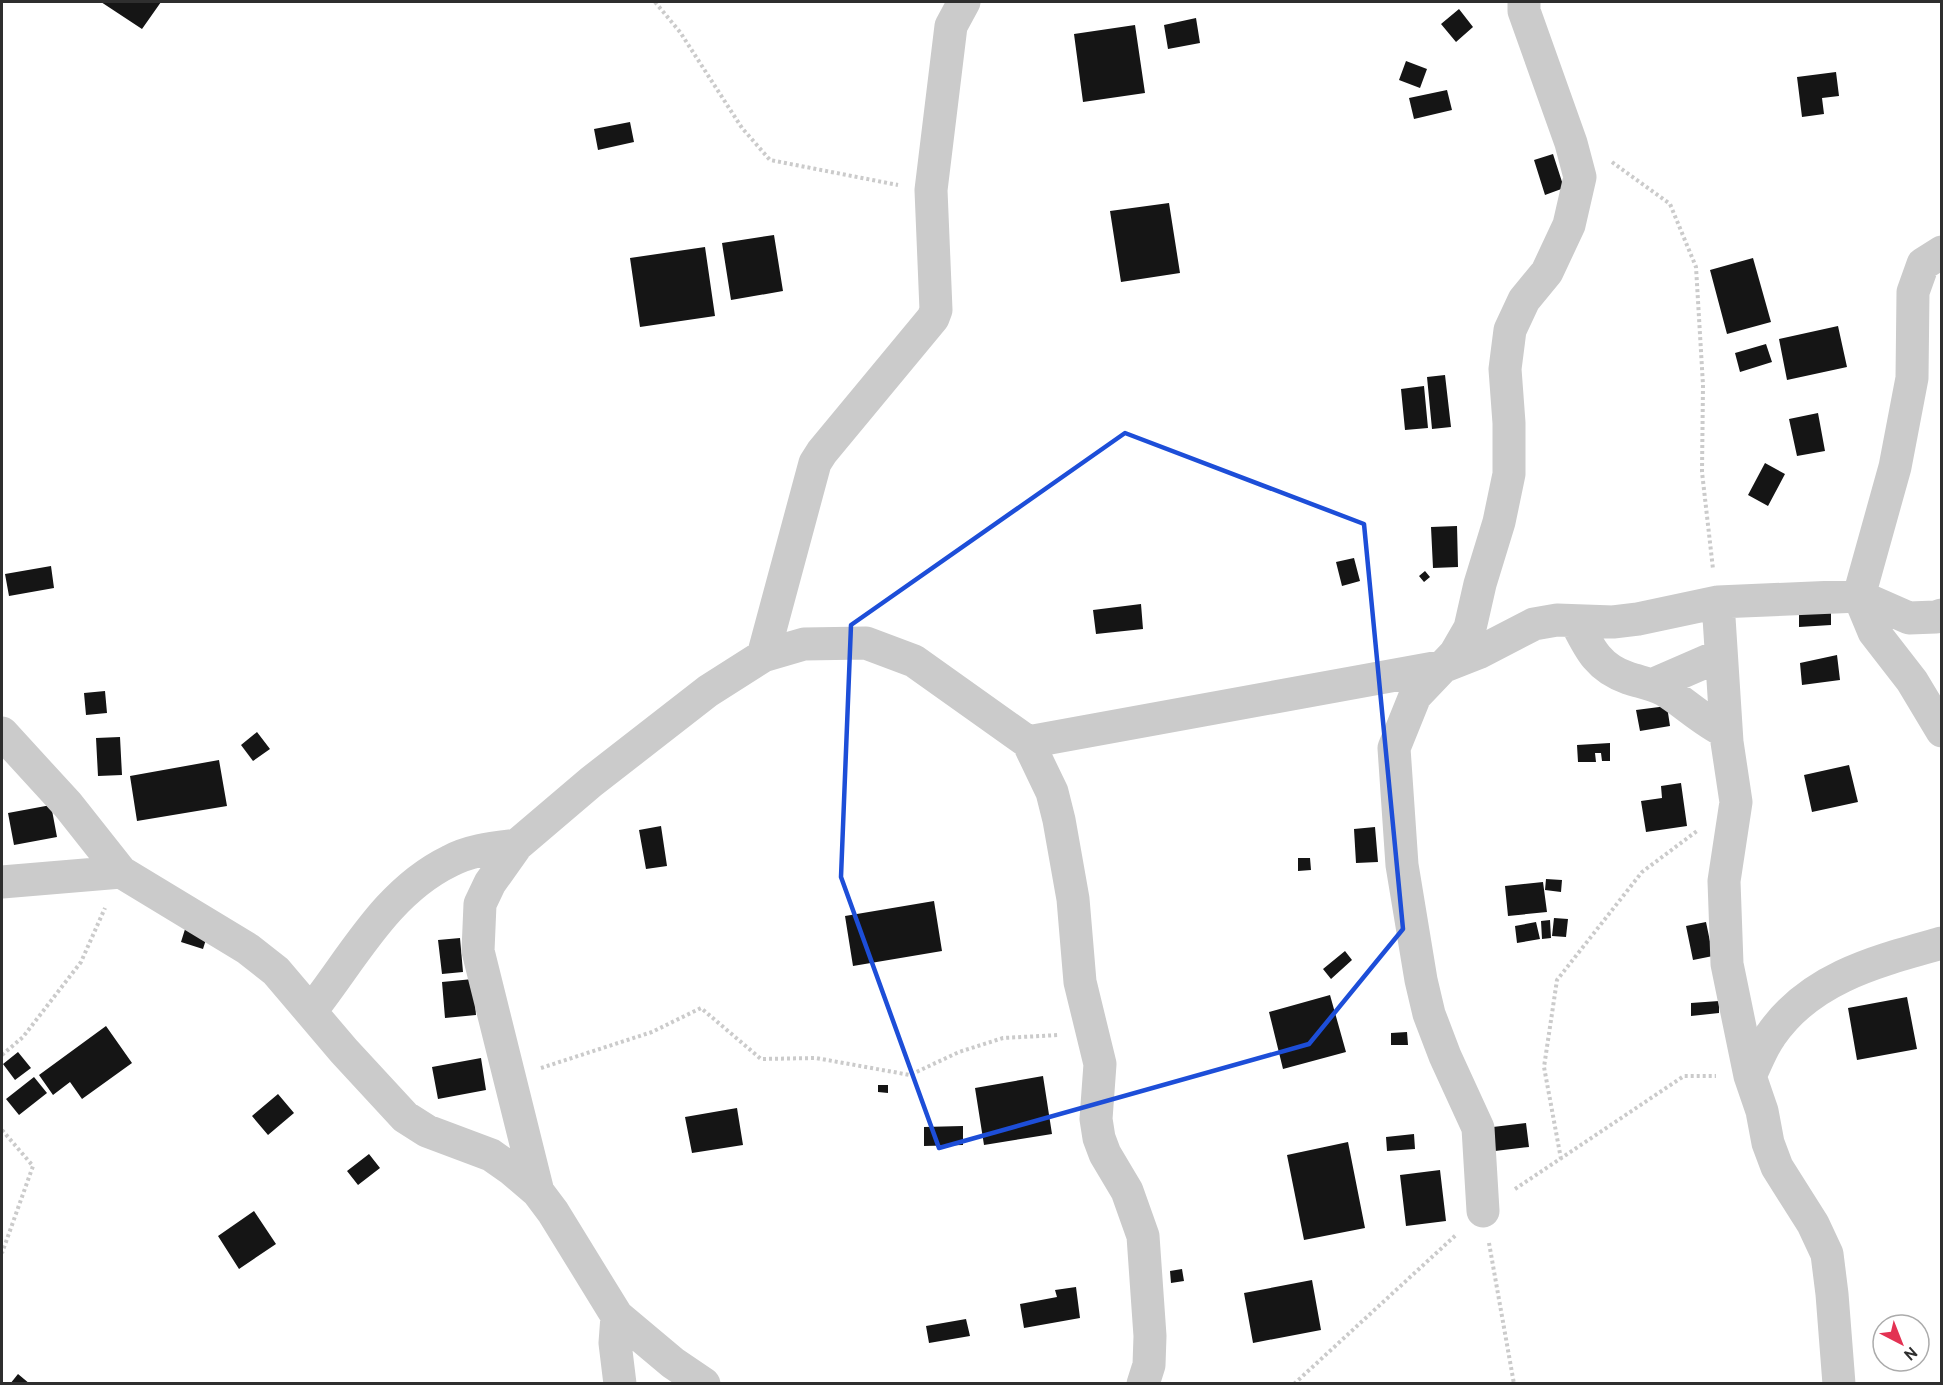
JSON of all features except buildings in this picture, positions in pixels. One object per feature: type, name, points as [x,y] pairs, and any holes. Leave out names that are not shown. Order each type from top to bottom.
[{"type":"street","points":[[763,656],[815,463],[933,318],[936,310],[931,190],[951,26],[964,2]]},
{"type":"street","points":[[1483,1211],[1478,1128],[1445,1056],[1429,1014],[1421,980],[1402,865],[1394,748],[1415,696],[1455,654],[1470,628],[1480,584],[1499,522],[1509,474],[1509,423],[1505,369],[1510,330],[1524,300],[1547,272],[1569,225],[1580,177],[1571,143],[1524,11],[1524,2]]},
{"type":"street","points":[[1941,252],[1923,264],[1914,292],[1912,378],[1895,467],[1859,596],[1874,632],[1912,681],[1941,731]]},
{"type":"street","points":[[1028,742],[1444,666],[1478,653],[1534,624],[1557,620],[1613,622],[1718,602],[1859,596],[1909,618],[1941,615]]},
{"type":"street","points":[[1718,602],[1726,732],[1736,802],[1724,881],[1727,964],[1750,1076],[1768,1143],[1777,1167],[1813,1224],[1827,1254],[1839,1383]]},
{"type":"street","points":[[1576,622],[1591,652],[1607,668],[1663,690],[1712,725],[1726,732]]},
{"type":"street","points":[[538,1192],[478,951],[480,904],[490,883],[517,845],[708,691],[763,656],[804,644],[866,643],[914,661],[1028,742],[1052,792],[1073,899],[1080,982],[1100,1064],[1096,1119],[1099,1138],[1105,1154],[1127,1191],[1143,1236],[1150,1336],[1149,1365],[1143,1383]]},
{"type":"street","points":[[1652,685],[1721,655]]},
{"type":"street","points":[[1052,792],[1070,756],[1113,727]]},
{"type":"street","points":[[2,733],[68,804],[121,872],[248,949],[276,971],[344,1051],[405,1117],[427,1131],[462,1142],[491,1155],[538,1192],[553,1212],[617,1316],[673,1364],[704,1383]]},
{"type":"street","points":[[311,1011],[385,910],[422,878],[450,861],[477,850],[517,845]]},
{"type":"street","points":[[2,882],[121,872]]},
{"type":"street","points":[[1750,1076],[1770,1036],[1794,1007],[1822,986],[1878,961],[1941,943]]},
{"type":"street","points":[[617,1316],[615,1343],[620,1383]]},
{"type":"path","points":[[655,2],[680,32],[742,128],[770,160],[862,179],[931,190]]},
{"type":"path","points":[[1571,143],[1607,159],[1670,204],[1696,267],[1703,385],[1702,472],[1718,602]]},
{"type":"path","points":[[1561,1159],[1544,1067],[1557,981],[1642,872],[1736,802]]},
{"type":"path","points":[[2,1055],[22,1037],[81,962],[121,872]]},
{"type":"path","points":[[509,1079],[652,1032],[701,1008],[762,1059],[816,1058],[910,1075],[959,1052],[1003,1038],[1062,1035],[1100,1064]]},
{"type":"path","points":[[2,1130],[33,1166],[2,1253]]},
{"type":"path","points":[[1483,1211],[1514,1383]]},
{"type":"highlighted area","points":[[1125,433],[1364,524],[1403,929],[1309,1044],[939,1148],[841,877],[851,625]]}]
